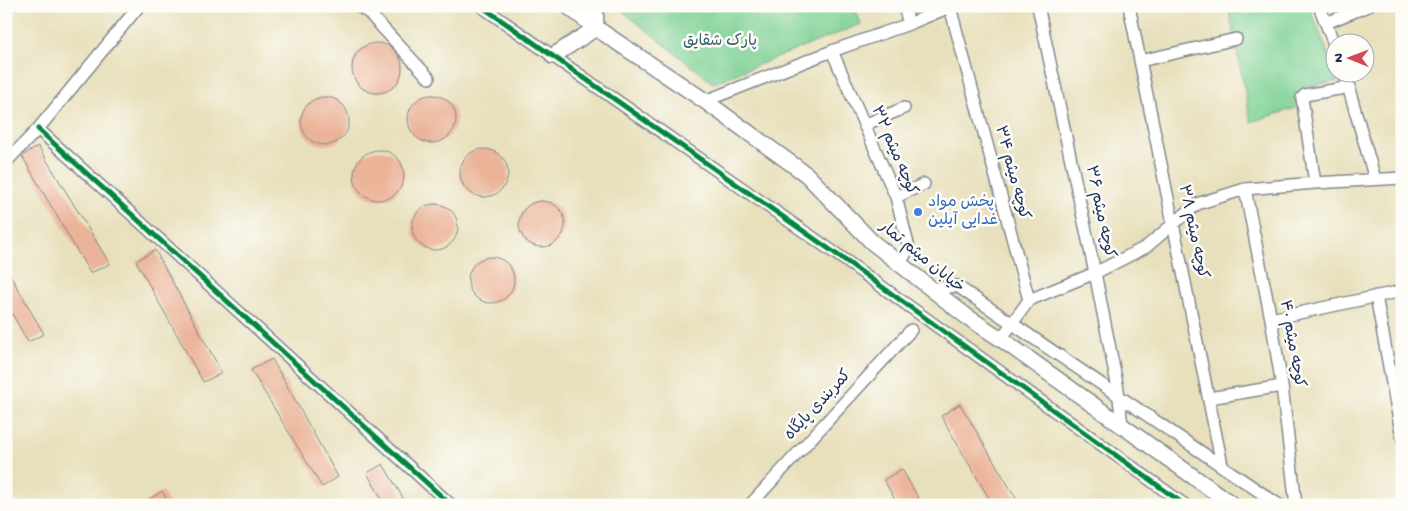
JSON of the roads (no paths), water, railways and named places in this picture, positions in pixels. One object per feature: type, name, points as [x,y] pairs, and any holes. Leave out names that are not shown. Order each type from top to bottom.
[{"type":"street","points":[[6,162],[38,129],[139,6]]},
{"type":"street","points":[[358,6],[368,12],[429,78]]},
{"type":"street","points":[[481,6],[842,258],[1185,505]]},
{"type":"street","points":[[569,6],[580,6]]},
{"type":"street","name":"خیابان میثم تمار","points":[[569,6],[596,28],[705,101],[807,175],[872,242],[966,316],[1233,505]]},
{"type":"street","points":[[553,56],[596,28],[595,6]]},
{"type":"street","points":[[904,6],[909,24]]},
{"type":"street","name":"کوچه میثم ۳۶","points":[[1038,6],[1095,273],[1119,395],[1122,426]]},
{"type":"street","name":"کوچه میثم ۳۸","points":[[1129,6],[1222,466]]},
{"type":"street","points":[[1319,6],[1329,32]]},
{"type":"street","points":[[1326,23],[1368,6]]},
{"type":"street","points":[[705,101],[951,7]]},
{"type":"street","name":"کوچه میثم ۳۴","points":[[951,7],[1029,300]]},
{"type":"street","points":[[1140,60],[1236,39]]},
{"type":"street","name":"کوچه میثم ۳۲","points":[[832,51],[896,197],[909,248],[900,265]]},
{"type":"street","points":[[1348,82],[1375,179]]},
{"type":"street","points":[[1315,183],[1302,98],[1306,95],[1350,87]]},
{"type":"street","points":[[864,125],[904,108]]},
{"type":"street","points":[[38,129],[451,505]]},
{"type":"street","points":[[1001,339],[1029,300],[1095,273],[1146,247],[1198,204],[1245,189],[1402,178]]},
{"type":"street","points":[[896,197],[924,184]]},
{"type":"street","name":"کوچه میثم ۴۰","points":[[1245,189],[1271,319],[1282,386],[1296,505]]},
{"type":"street","points":[[932,289],[958,286],[1279,505]]},
{"type":"street","points":[[1271,319],[1402,291]]},
{"type":"street","points":[[1376,296],[1402,437]]},
{"type":"street","name":"کمربندی پایگاه","points":[[750,505],[912,330]]},
{"type":"street","points":[[1209,398],[1282,386]]},
{"type":"place","name":"پخش مواد غدایی آیلین","points":[[918,212]]},
{"type":"park label","name":"پارک شقایق","points":[[720,42]]}]
